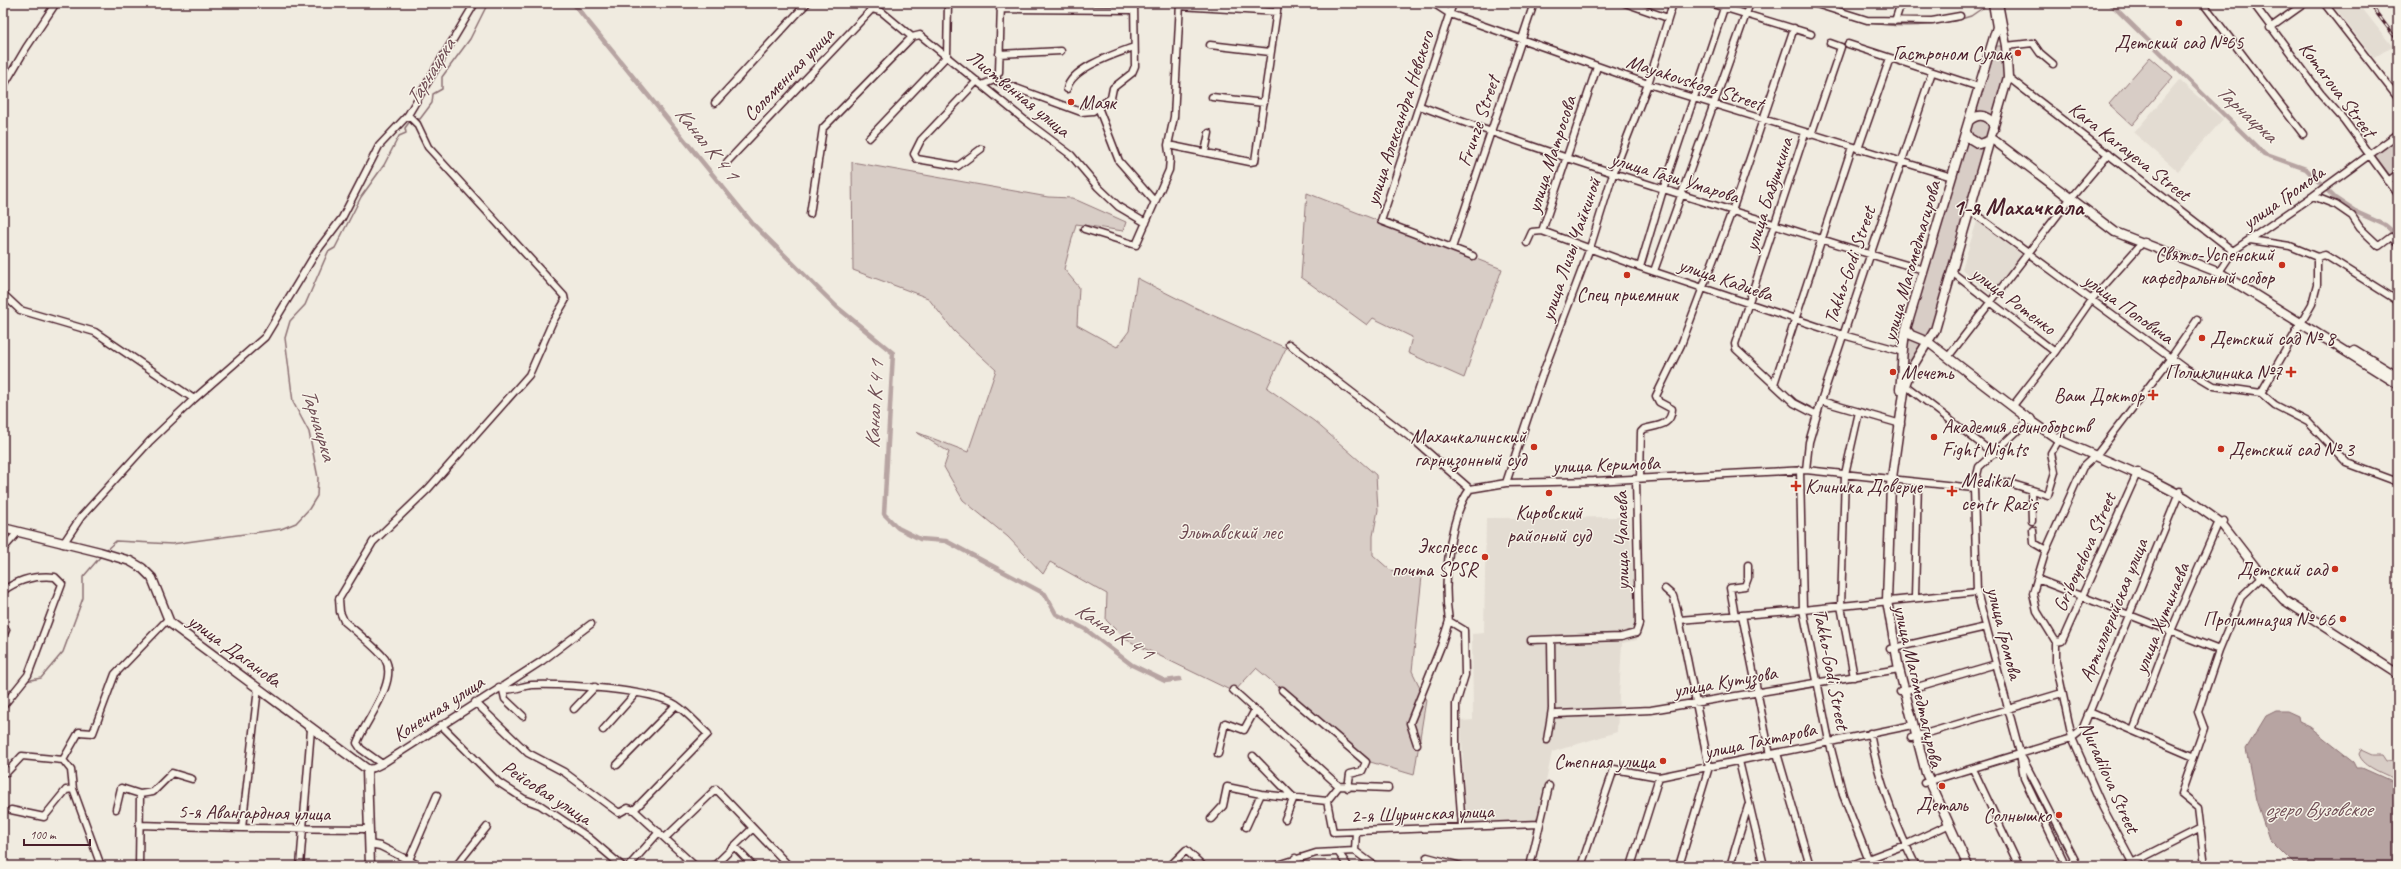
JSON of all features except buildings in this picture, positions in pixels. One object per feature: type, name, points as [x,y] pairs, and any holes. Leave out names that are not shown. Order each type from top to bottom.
[{"type":"main road","points":[[1993,3],[2000,27]]},
{"type":"main road","points":[[1969,121],[1979,115],[1985,116],[1993,124],[1992,135],[1985,144],[1973,142],[1966,132],[1969,121],[1979,87],[2000,27],[1998,3]]},
{"type":"main road","name":"улица Магомедтагирова","points":[[1963,866],[1926,782],[1897,670],[1884,601],[1889,480],[1905,385],[1911,369],[1935,330],[1971,211],[2008,77],[2006,46],[2000,27]]},
{"type":"main road","name":"улица Магомедтагирова","points":[[1898,423],[1903,366],[1901,351],[1906,329],[1966,132]]},
{"type":"main road","points":[[1992,135],[2115,232],[2220,273],[2398,377]]},
{"type":"main road","points":[[2142,242],[2221,268],[2398,384]]},
{"type":"main road","points":[[1906,329],[1912,335],[1929,341],[2031,419],[2060,438],[2179,492],[2223,522],[2284,600],[2398,674]]},
{"type":"main road","name":"улица Даганова","points":[[3,529],[130,561],[142,568],[152,578],[170,623],[366,769]]},
{"type":"main road","points":[[2264,574],[2287,597],[2398,669]]},
{"type":"main road","points":[[366,769],[369,866]]},
{"type":"main road","name":"улица Магомедтагирова","points":[[1945,826],[1968,866]]},
{"type":"street","points":[[3,87],[26,48],[56,3]]},
{"type":"street","points":[[63,543],[81,517],[150,441],[194,399],[265,336],[317,251],[342,218],[379,146],[408,114],[475,3]]},
{"type":"street","points":[[714,103],[807,3]]},
{"type":"street","name":"Лиственная улица","points":[[864,3],[872,9],[882,12],[912,37],[920,35],[947,56],[1071,155],[1098,187],[1119,207],[1146,223]]},
{"type":"street","points":[[869,138],[947,56],[948,3]]},
{"type":"street","points":[[994,80],[1081,112],[1093,111],[1111,98],[1113,88],[1132,73],[1135,66],[1134,3]]},
{"type":"street","points":[[1168,145],[1250,162],[1255,161],[1278,3]]},
{"type":"street","name":"Mayakovskogo Street","points":[[1433,3],[1450,14],[1597,67],[1808,134],[1952,177]]},
{"type":"street","name":"улица Александра Невского","points":[[1452,248],[1382,221],[1453,3]]},
{"type":"street","name":"Frunze Street","points":[[1452,248],[1534,3]]},
{"type":"street","points":[[1624,3],[1668,18]]},
{"type":"street","name":"улица Лизы Чайкиной","points":[[1506,483],[1538,385],[1590,248],[1613,174],[1648,84],[1673,3]]},
{"type":"street","points":[[1709,3],[1811,34]]},
{"type":"street","points":[[1654,271],[1715,105],[1750,3]]},
{"type":"street","points":[[1813,3],[1867,20],[1932,21],[1960,16]]},
{"type":"street","points":[[1894,21],[1901,3]]},
{"type":"street","points":[[2203,3],[2303,134]]},
{"type":"street","name":"Komarova Street","points":[[2253,3],[2270,28],[2344,120],[2368,156],[2398,194]]},
{"type":"street","points":[[2270,28],[2304,3]]},
{"type":"street","points":[[2324,3],[2398,98]]},
{"type":"street","points":[[1084,229],[1136,245],[1169,170],[1170,159],[1168,145],[1174,117],[1180,4],[1277,12]]},
{"type":"street","points":[[982,85],[994,80],[999,72],[1000,6],[1134,10]]},
{"type":"street","points":[[1640,267],[1663,190],[1724,8]]},
{"type":"street","name":"Соломенная улица","points":[[727,162],[872,9]]},
{"type":"street","points":[[1702,287],[1732,211],[1794,28]]},
{"type":"street","points":[[810,214],[823,128],[912,37]]},
{"type":"street","name":"улица Бабушкина","points":[[1817,415],[1794,403],[1736,349],[1735,344],[1775,225],[1841,47],[1830,43]]},
{"type":"street","points":[[2006,46],[2033,43],[2040,53],[2053,64]]},
{"type":"street","points":[[1210,44],[1270,52]]},
{"type":"street","points":[[1848,44],[1979,87]]},
{"type":"street","points":[[1066,89],[1074,76],[1085,69],[1134,47]]},
{"type":"street","points":[[999,54],[1061,51]]},
{"type":"street","points":[[1774,384],[1821,241],[1890,58]]},
{"type":"street","name":"улица Матросова","points":[[1527,243],[1532,232],[1542,231],[1565,158],[1597,67]]},
{"type":"street","name":"Takho-Godi Street","points":[[1871,866],[1843,795],[1829,741],[1803,610],[1803,470],[1820,401],[1932,72]]},
{"type":"street","name":"Kara Karayeva Street","points":[[2008,77],[2233,251]]},
{"type":"street","points":[[977,81],[922,140],[914,154],[917,159],[958,166],[981,149]]},
{"type":"street","points":[[1212,97],[1264,103]]},
{"type":"street","name":"улица Гази Умарова","points":[[1420,106],[1613,174],[1732,211],[1821,241],[1924,270]]},
{"type":"street","points":[[1098,107],[1119,161],[1155,202]]},
{"type":"street","points":[[382,764],[361,749],[357,743],[384,690],[387,672],[385,660],[344,620],[340,612],[339,599],[373,542],[428,489],[529,375],[550,328],[565,301],[564,296],[531,258],[428,147],[417,124],[408,114]]},
{"type":"street","points":[[1205,152],[1209,133]]},
{"type":"street","name":"улица Громова","points":[[2221,268],[2233,251],[2320,192],[2398,134]]},
{"type":"street","points":[[1949,356],[1992,303],[2071,197],[2108,154]]},
{"type":"street","points":[[2388,181],[2398,174]]},
{"type":"street","points":[[2313,196],[2336,205],[2352,216],[2360,228],[2379,246],[2391,237],[2398,244]]},
{"type":"street","name":"улица Поповича","points":[[1971,211],[2170,359],[2214,386],[2261,393]]},
{"type":"street","name":"улица Кадиева","points":[[1542,231],[1640,267],[1795,319],[1843,335],[1901,351]]},
{"type":"street","points":[[2250,240],[2290,246],[2317,257],[2325,255],[2398,301]]},
{"type":"street","points":[[2013,405],[2055,352],[2091,300],[2142,242]]},
{"type":"street","points":[[1452,248],[1473,256]]},
{"type":"street","points":[[2317,257],[2317,285],[2312,304],[2261,393],[2275,405],[2308,422],[2347,463],[2398,482]]},
{"type":"street","name":"улица Ротенко","points":[[1953,273],[2055,352]]},
{"type":"street","name":"улица Чапаева","points":[[1551,640],[1632,635],[1638,630],[1638,478],[1642,432],[1669,421],[1671,417],[1672,409],[1659,402],[1656,396],[1681,345],[1702,287]]},
{"type":"street","points":[[3,294],[20,310],[95,332],[194,399]]},
{"type":"street","points":[[2056,642],[2037,611],[2033,593],[2046,550],[2083,467],[2096,454],[2170,359],[2197,320]]},
{"type":"street","points":[[1289,344],[1415,441],[1470,489],[1461,500],[1450,549],[1446,590],[1449,621],[1442,646],[1410,723],[1417,744]]},
{"type":"street","points":[[1905,385],[1994,454]]},
{"type":"street","points":[[1820,401],[1898,423]]},
{"type":"street","points":[[1854,678],[1841,606],[1845,474],[1859,412]]},
{"type":"street","name":"улица Громова","points":[[2031,419],[1979,467],[1974,488],[1977,592],[2007,709],[2020,753],[2024,778],[2066,866]]},
{"type":"street","points":[[2006,482],[2048,495],[2055,472],[2051,453],[2060,438]]},
{"type":"street","name":"улица Керимова","points":[[1470,489],[1506,483],[1803,470],[1974,488]]},
{"type":"street","name":"Griboyedova Street","points":[[2056,642],[2062,641],[2083,597],[2137,472]]},
{"type":"street","points":[[1915,597],[1918,482]]},
{"type":"street","points":[[2031,490],[2032,521]]},
{"type":"street","name":"Артиллерийская улица","points":[[2072,738],[2082,730],[2179,492]]},
{"type":"street","name":"улица Хутинаева","points":[[2133,731],[2171,631],[2217,526],[2223,522]]},
{"type":"street","points":[[2033,530],[2034,543],[2046,550]]},
{"type":"street","points":[[3,549],[18,532]]},
{"type":"street","points":[[1748,564],[1748,578],[1745,586],[1730,588],[1739,616],[1758,692],[1770,755]]},
{"type":"street","points":[[2204,866],[2198,808],[2180,794],[2204,728],[2198,712],[2219,650],[2241,597],[2264,574]]},
{"type":"street","points":[[3,591],[12,584],[32,577],[55,577],[62,584],[28,675],[3,706]]},
{"type":"street","points":[[2036,582],[2129,614],[2219,650]]},
{"type":"street","points":[[1665,589],[1673,596],[1679,620],[1709,767],[1680,866]]},
{"type":"street","points":[[1679,620],[1803,610],[1915,597],[1977,592]]},
{"type":"street","points":[[63,760],[79,732],[93,733],[115,674],[168,620]]},
{"type":"street","points":[[1449,621],[1464,630],[1465,675],[1456,704],[1456,748],[1462,828]]},
{"type":"street","points":[[523,716],[505,699],[501,688],[542,661],[591,624]]},
{"type":"street","points":[[1893,649],[1986,627]]},
{"type":"street","points":[[3,628],[6,630],[3,636]]},
{"type":"street","points":[[1531,640],[1551,640],[1552,709],[1547,740]]},
{"type":"street","name":"Nuradilova Street","points":[[2056,642],[2056,662],[2072,738],[2103,808],[2131,865]]},
{"type":"street","points":[[1902,692],[1996,664]]},
{"type":"street","name":"улица Кутузова","points":[[1556,714],[1651,710],[1897,670]]},
{"type":"street","name":"Конечная улица","points":[[366,769],[382,764],[475,702],[501,688],[531,685],[595,687],[636,693],[676,705],[708,734],[634,810]]},
{"type":"street","points":[[574,710],[595,687]]},
{"type":"street","points":[[242,828],[258,689]]},
{"type":"street","points":[[1233,690],[1339,786]]},
{"type":"street","points":[[1282,690],[1366,762],[1362,771],[1350,774],[1348,788]]},
{"type":"street","points":[[1914,737],[2062,692]]},
{"type":"street","points":[[603,730],[636,693]]},
{"type":"street","points":[[475,702],[528,753],[564,772],[620,813],[628,808],[634,810],[695,866]]},
{"type":"street","points":[[617,765],[676,705]]},
{"type":"street","points":[[1218,754],[1225,723],[1244,730],[1255,710]]},
{"type":"street","points":[[2089,712],[2194,757]]},
{"type":"street","name":"Рейсовая улица","points":[[441,724],[498,782],[524,799],[540,805],[588,837],[622,866]]},
{"type":"street","name":"улица Тахтарова","points":[[1581,866],[1611,771],[1614,769],[1659,777],[1770,755],[1829,741],[1911,726]]},
{"type":"street","points":[[300,866],[311,728]]},
{"type":"street","points":[[1870,733],[1875,763],[1905,845],[1916,866]]},
{"type":"street","points":[[1926,782],[2072,738]]},
{"type":"street","points":[[1777,753],[1810,866]]},
{"type":"street","points":[[2020,753],[2078,866]]},
{"type":"street","points":[[7,772],[22,756],[63,760],[72,770],[73,789],[101,866]]},
{"type":"street","points":[[1253,756],[1293,797]]},
{"type":"street","points":[[1739,761],[1764,866]]},
{"type":"street","points":[[1973,769],[2019,866]]},
{"type":"street","points":[[116,809],[121,788],[140,794],[153,792],[172,773],[192,779]]},
{"type":"street","points":[[1631,866],[1659,777]]},
{"type":"street","name":"2-я Шуринская улица","points":[[1388,788],[1348,788],[1339,786],[1327,800],[1333,832],[1540,824]]},
{"type":"street","points":[[1530,866],[1549,786]]},
{"type":"street","points":[[1211,819],[1223,806],[1227,787],[1261,794],[1327,800]]},
{"type":"street","points":[[12,810],[44,817],[66,790],[73,789]]},
{"type":"street","points":[[665,838],[716,789],[789,866]]},
{"type":"street","points":[[139,866],[140,794]]},
{"type":"street","points":[[1246,827],[1261,794]]},
{"type":"street","points":[[409,860],[437,795]]},
{"type":"street","points":[[1285,819],[1293,797]]},
{"type":"street","points":[[1730,866],[1749,805]]},
{"type":"street","name":"5-я Авангардная улица","points":[[139,825],[242,828],[369,829]]},
{"type":"street","points":[[1849,866],[1905,845],[1945,826]]},
{"type":"street","points":[[456,866],[488,827]]},
{"type":"street","points":[[714,866],[752,828]]},
{"type":"street","points":[[2131,865],[2201,828]]},
{"type":"street","points":[[1355,851],[1356,831]]},
{"type":"street","points":[[629,866],[659,832]]},
{"type":"street","points":[[369,844],[380,846],[420,866]]},
{"type":"street","points":[[734,846],[753,866]]},
{"type":"street","points":[[1170,866],[1186,850],[1203,866]]},
{"type":"street","points":[[1275,866],[1295,858],[1316,853],[1355,851],[1375,866]]},
{"type":"street","points":[[1338,852],[1348,866]]},
{"type":"street","points":[[1432,866],[1427,857],[1461,866]]},
{"type":"street","points":[[681,866],[687,858]]},
{"type":"street","points":[[1295,858],[1300,866]]},
{"type":"shaded area","points":[[2331,3],[2358,3],[2392,46],[2374,58]]},
{"type":"shaded area","points":[[2179,80],[2223,119],[2178,171],[2134,133]]},
{"type":"shaded area","points":[[1977,221],[2023,256],[1992,296],[1962,269]]},
{"type":"shaded area","points":[[1629,517],[1637,640],[1622,643],[1617,732],[1552,752],[1538,821],[1466,824],[1461,721],[1473,720],[1472,634],[1484,633],[1486,518]]},
{"type":"green space","points":[[1996,46],[2001,46],[2004,74],[1994,118],[1987,112],[1976,113]]},
{"type":"green space","points":[[2150,57],[2173,77],[2132,125],[2109,104]]},
{"type":"green space","points":[[1980,120],[1987,123],[1990,130],[1987,137],[1980,140],[1973,137],[1970,130],[1973,123]]},
{"type":"green space","points":[[2398,137],[2398,173],[2392,178],[2374,154]]},
{"type":"green space","points":[[1967,140],[1975,148],[1987,146],[1930,333],[1925,336],[1913,332],[1911,327]]},
{"type":"green space","name":"Эльтавский лес","points":[[852,162],[1048,197],[1072,198],[1126,222],[1123,231],[1076,224],[1064,269],[1079,287],[1077,325],[1117,347],[1129,331],[1137,278],[1194,307],[1286,348],[1267,388],[1314,421],[1376,475],[1378,510],[1373,536],[1373,555],[1390,570],[1422,576],[1412,671],[1426,700],[1414,775],[1367,761],[1256,668],[1234,692],[1125,639],[1106,620],[1107,594],[1050,562],[1043,574],[1008,537],[963,500],[944,467],[949,452],[916,432],[968,452],[996,370],[954,331],[928,298],[853,270]]},
{"type":"green space","points":[[1307,193],[1502,269],[1464,378],[1408,353],[1412,337],[1373,318],[1367,325],[1301,277]]},
{"type":"green space","points":[[1908,336],[1923,343],[1907,366],[1906,342]]},
{"type":"green space","points":[[2361,750],[2372,755],[2382,755],[2386,761],[2398,760],[2398,781],[2365,763],[2359,754]]},
{"type":"water","name":"озеро Вузовское","points":[[2276,711],[2287,711],[2298,716],[2299,722],[2310,727],[2354,762],[2357,768],[2362,768],[2398,784],[2398,866],[2296,866],[2269,839],[2256,800],[2246,749],[2266,716]]},
{"type":"waterway","name":"Тарнаирка","points":[[415,119],[420,119],[432,103],[433,94],[442,89],[442,77],[470,39],[488,3]]},
{"type":"waterway","name":"Канал К 4 1","points":[[573,3],[752,223],[837,307],[893,353],[884,514],[898,528],[920,539],[946,541],[1045,594],[1056,614],[1085,629],[1132,665],[1165,681],[1180,679]]},
{"type":"waterway","points":[[1801,3],[1814,7]]},
{"type":"waterway","name":"Тарнаирка","points":[[2110,3],[2264,154],[2306,169],[2335,198],[2356,212],[2385,225],[2398,236]]},
{"type":"waterway","points":[[1961,19],[1971,16],[1984,7]]},
{"type":"waterway","points":[[1824,9],[1856,20],[1889,25],[1923,25],[1957,20]]},
{"type":"waterway","name":"Тарнаирка","points":[[105,551],[116,541],[172,544],[281,529],[296,523],[309,509],[317,496],[318,478],[309,432],[293,402],[285,338],[290,321],[305,305],[328,252],[335,248],[361,197],[384,165],[399,136],[406,133],[405,128],[410,121]]},
{"type":"waterway","name":"Тарнаирка","points":[[26,681],[41,678],[63,652],[83,598],[83,577],[101,556]]},
{"type":"railway","points":[[2369,3],[2398,41]]},
{"type":"railway","points":[[2392,3],[2398,11]]},
{"type":"place","name":"Детский сад №65","points":[[2179,23]]},
{"type":"place","name":"Гастроном Сулак","points":[[2018,53]]},
{"type":"place","name":"Маяк","points":[[1071,102]]},
{"type":"place","name":"Свято-Успенский кафедральный собор","points":[[2282,265]]},
{"type":"place","name":"Спец приемник","points":[[1627,275]]},
{"type":"place","name":"Детский сад № 8","points":[[2202,338]]},
{"type":"place","name":"Мечеть","points":[[1893,372]]},
{"type":"place","name":"Поликлиника №7","points":[[2291,372]]},
{"type":"place","name":"Ваш Доктор","points":[[2153,395]]},
{"type":"place","name":"Академия единоборств Fight Nights","points":[[1934,437]]},
{"type":"place","name":"Махачкалинский гарнизонный суд","points":[[1534,447]]},
{"type":"place","name":"Детский сад № 3","points":[[2221,449]]},
{"type":"place","name":"Клиника Доверие","points":[[1796,486]]},
{"type":"place","name":"Medikal centr Razis","points":[[1952,491]]},
{"type":"place","name":"Кировский районый суд","points":[[1549,493]]},
{"type":"place","name":"Экспресс почта SPSR","points":[[1485,557]]},
{"type":"place","name":"Детский сад","points":[[2335,569]]},
{"type":"place","name":"Прогимназия № 66","points":[[2343,619]]},
{"type":"place","name":"Степная улица","points":[[1663,761]]},
{"type":"place","name":"Деталь","points":[[1942,786]]},
{"type":"place","name":"Солнышко","points":[[2059,815]]},
{"type":"district","name":"1-я Махачкала","points":[[2018,207]]}]
